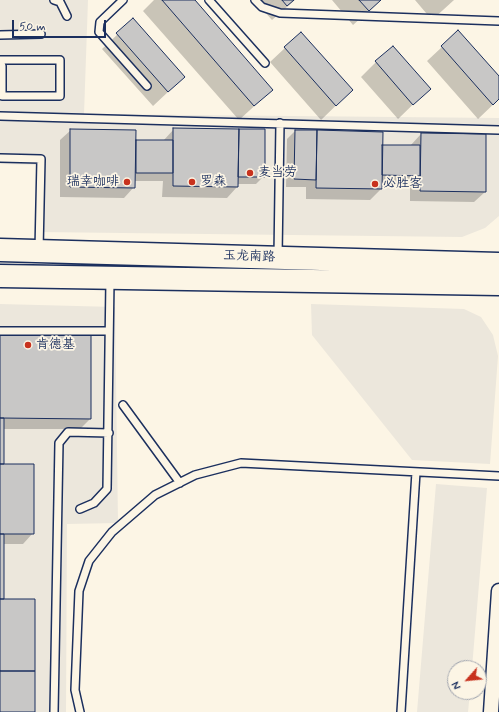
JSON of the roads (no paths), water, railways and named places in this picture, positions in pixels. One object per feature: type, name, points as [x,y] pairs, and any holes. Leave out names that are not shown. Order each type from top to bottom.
[{"type":"main road","name":"玉龙南路","points":[[0,250],[499,264]]},
{"type":"main road","name":"玉龙南路","points":[[0,276],[499,284]]},
{"type":"street","points":[[490,712],[499,592]]},
{"type":"lane","points":[[54,0],[60,2],[67,16]]},
{"type":"lane","points":[[123,0],[100,22],[99,32],[147,86]]},
{"type":"lane","points":[[209,0],[265,63]]},
{"type":"lane","points":[[255,0],[262,7],[280,13],[499,21]]},
{"type":"lane","points":[[0,35],[41,34]]},
{"type":"lane","points":[[0,60],[60,60],[60,96],[2,96],[2,66],[0,64]]},
{"type":"lane","points":[[0,116],[499,130]]},
{"type":"lane","points":[[278,258],[280,123]]},
{"type":"lane","points":[[0,158],[41,159],[39,251]]},
{"type":"lane","points":[[80,508],[94,503],[107,489],[110,278]]},
{"type":"lane","points":[[0,331],[109,332]]},
{"type":"lane","points":[[123,405],[180,483]]},
{"type":"lane","points":[[54,712],[59,443],[68,432],[108,433]]},
{"type":"lane","points":[[80,712],[75,690],[79,592],[89,561],[112,532],[155,495],[195,475],[241,463],[499,476]]},
{"type":"lane","points":[[401,712],[416,472]]},
{"type":"place","name":"麦当劳","points":[[250,173]]},
{"type":"place","name":"瑞幸咖啡","points":[[127,182]]},
{"type":"place","name":"罗森","points":[[192,182]]},
{"type":"place","name":"必胜客","points":[[375,184]]},
{"type":"place","name":"肯德基","points":[[28,345]]}]
